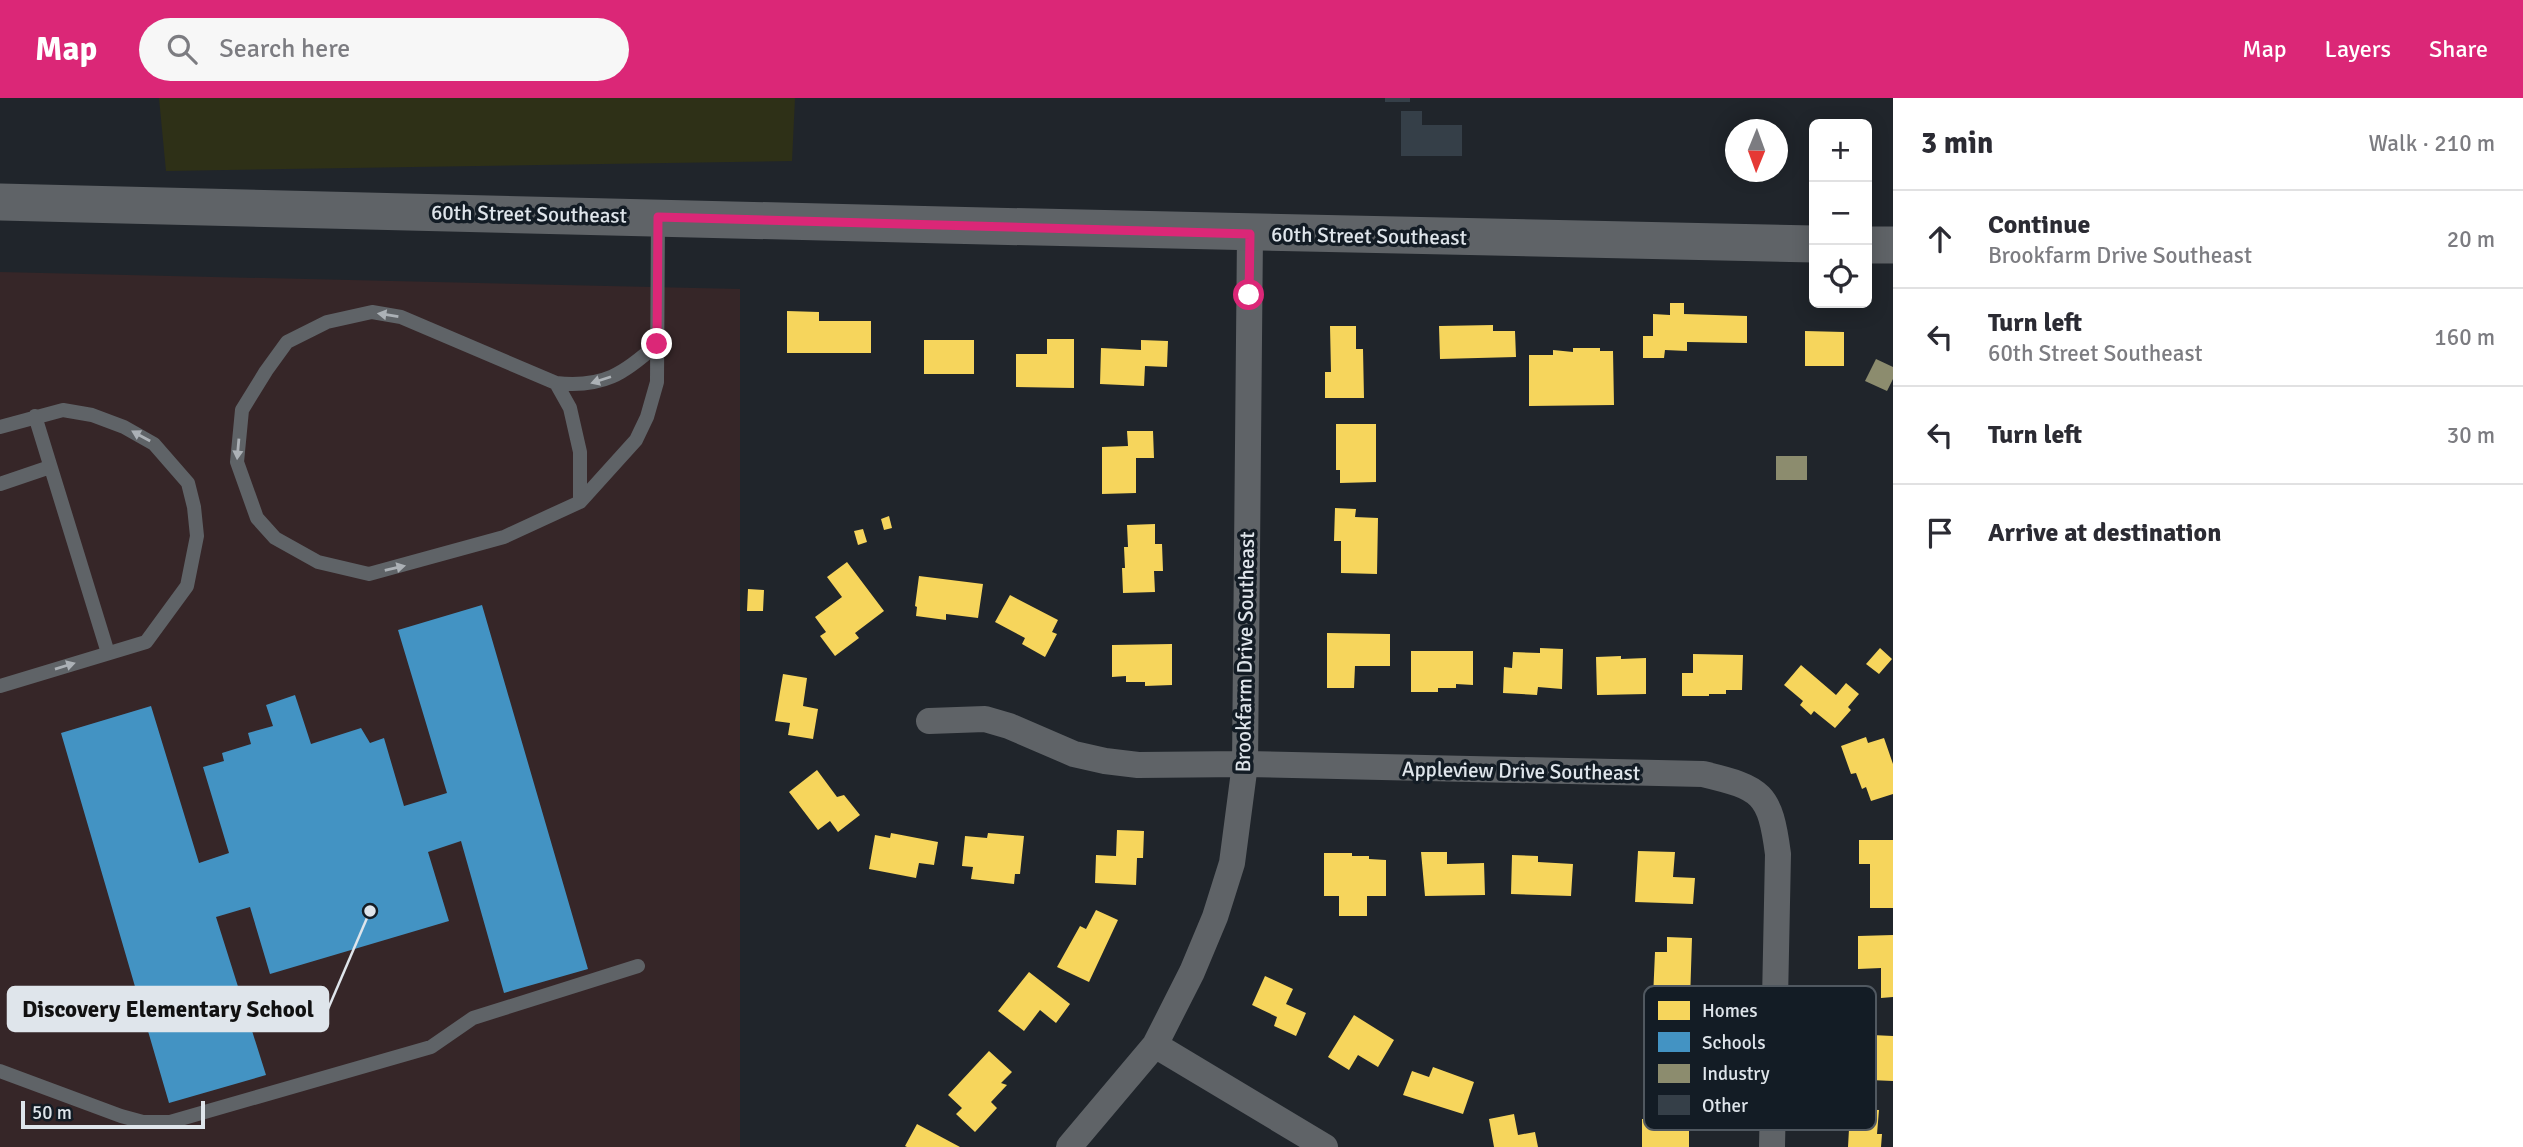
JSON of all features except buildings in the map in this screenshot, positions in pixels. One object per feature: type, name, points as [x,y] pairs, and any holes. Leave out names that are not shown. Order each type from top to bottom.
[{"type":"main road","name":"60th Street Southeast","points":[[0,202],[1250,234],[1809,244]]},
{"type":"main road","points":[[1872,245],[1893,245]]},
{"type":"street","name":"Brookfarm Drive Southeast","points":[[1069,1147],[1154,1045],[1192,972],[1219,906],[1232,863],[1245,764],[1250,234]]},
{"type":"street","name":"Appleview Drive Southeast","points":[[929,721],[985,719],[1009,726],[1074,754],[1138,765],[1245,764],[1703,774],[1741,783],[1764,797],[1774,823],[1778,854],[1775,986]]},
{"type":"street","points":[[1154,1045],[1325,1147]]},
{"type":"lane","points":[[657,344],[632,367],[582,386],[556,383],[401,317],[372,312],[327,322],[287,342],[254,391],[242,410],[237,462],[257,518],[275,538],[318,562],[369,574],[504,537],[580,502],[636,440],[647,417],[657,382],[658,217]]},
{"type":"lane","points":[[556,383],[570,408],[580,452],[580,502]]},
{"type":"lane","points":[[0,427],[63,410],[92,415],[124,427],[154,443],[188,483],[197,536],[187,586],[146,642],[0,686]]},
{"type":"lane","points":[[34,416],[108,653]]},
{"type":"lane","points":[[0,484],[50,467]]},
{"type":"lane","points":[[0,1072],[121,1116],[143,1122],[170,1122],[431,1047],[473,1018],[638,966]]},
{"type":"shaded area","points":[[0,272],[740,289],[740,1147],[0,1147]]},
{"type":"green space","points":[[159,98],[795,98],[792,161],[166,171]]},
{"type":"place","name":"Discovery Elementary School","points":[[370,911]]},
{"type":"route","points":[[657,344],[658,217],[1250,234],[1249,295]]}]
